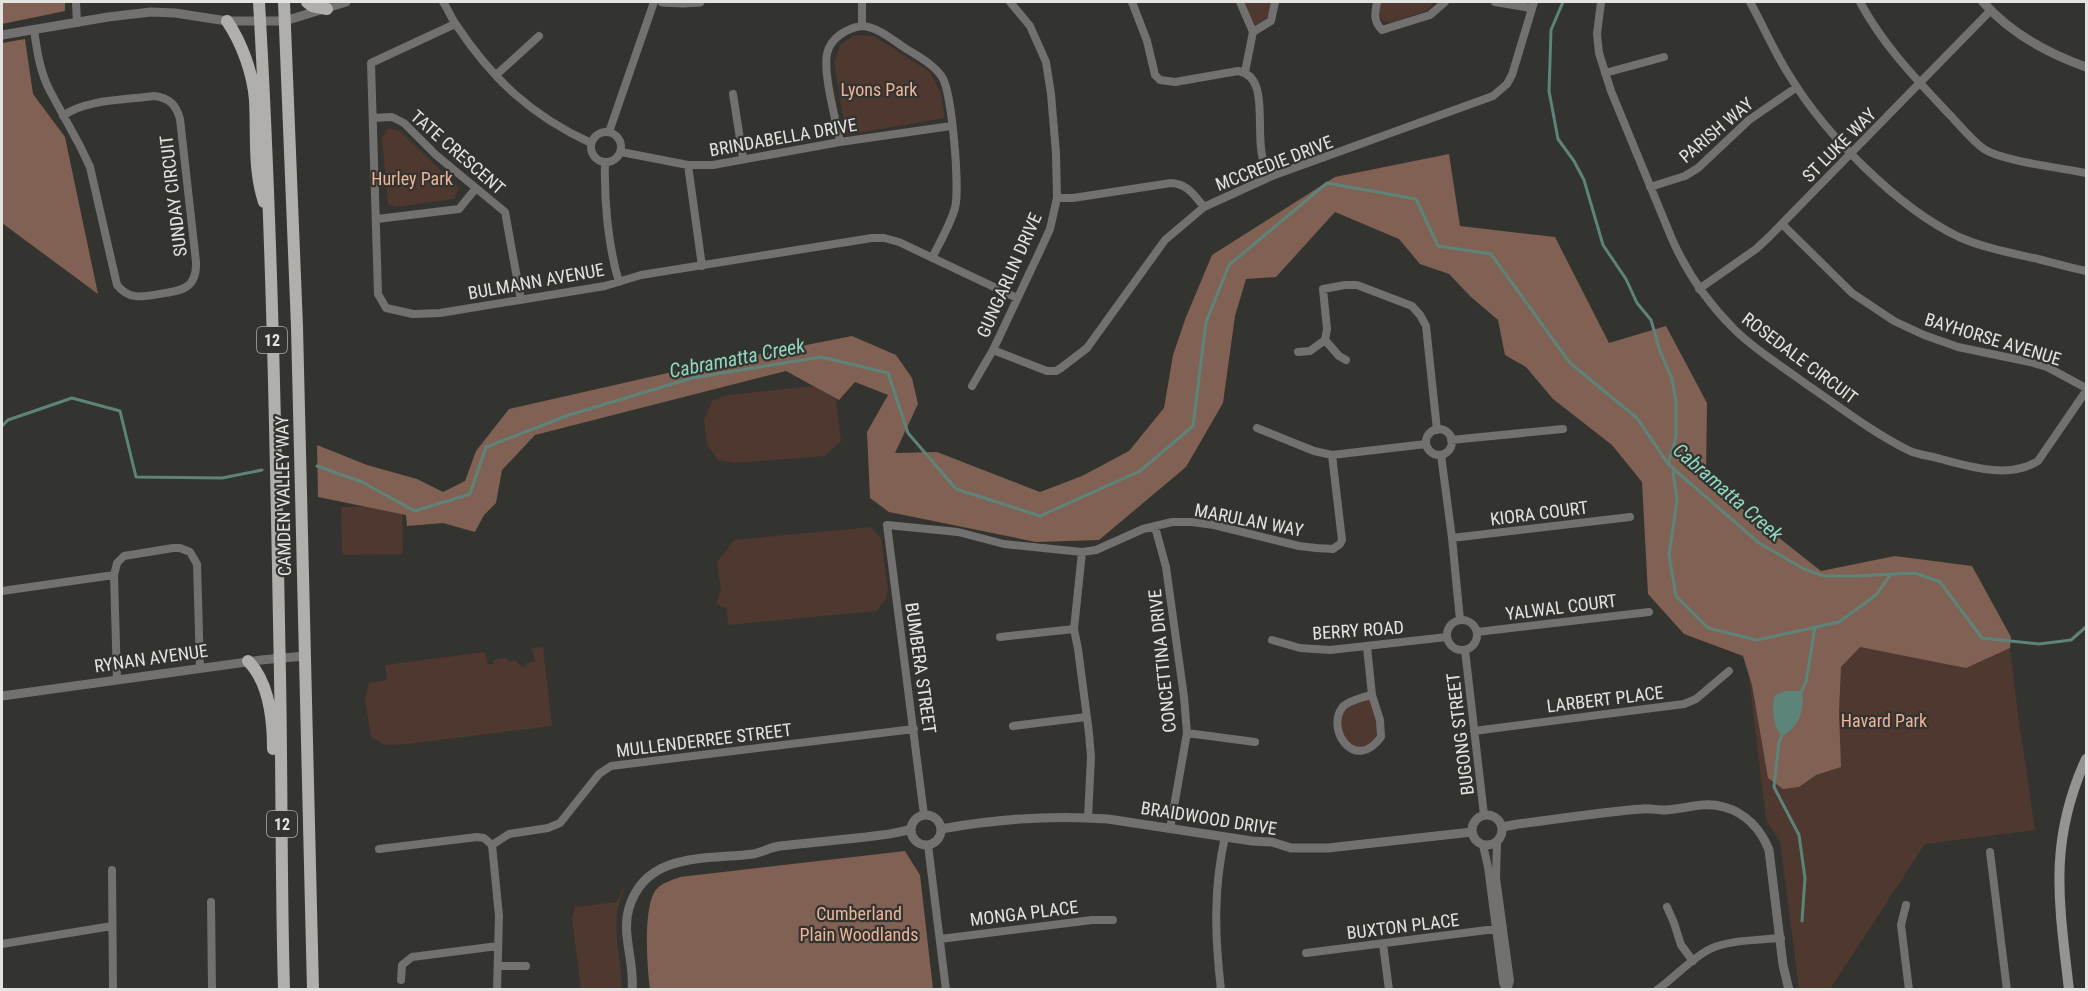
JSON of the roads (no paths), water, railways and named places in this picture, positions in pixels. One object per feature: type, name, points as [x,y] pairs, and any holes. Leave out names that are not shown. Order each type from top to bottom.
[{"type":"main road","name":"CAMDEN VALLEY WAY","points":[[259,2],[269,214],[280,658],[284,990]]},
{"type":"main road","name":"CAMDEN VALLEY WAY","points":[[284,2],[297,327],[313,990]]},
{"type":"main road","points":[[308,2],[312,6],[327,9]]},
{"type":"main road","points":[[227,21],[238,41],[254,89],[258,182],[269,214]]},
{"type":"main road","points":[[248,662],[259,676],[271,719],[273,815],[282,851]]},
{"type":"main road","points":[[2069,990],[2059,896],[2059,854],[2068,805],[2086,759]]},
{"type":"street","points":[[75,2],[77,22]]},
{"type":"street","points":[[2,35],[131,13],[151,12],[175,13],[227,21],[285,21],[346,2]]},
{"type":"street","points":[[609,132],[654,2]]},
{"type":"street","points":[[662,2],[700,2]]},
{"type":"street","points":[[862,2],[862,26]]},
{"type":"street","name":"GUNGARLIN DRIVE","points":[[972,386],[993,350],[1050,229],[1057,198],[1053,118],[1046,62],[1030,26],[1010,2]]},
{"type":"street","points":[[1132,2],[1147,41],[1155,75],[1160,80],[1175,82],[1229,71],[1245,72],[1256,84],[1259,93],[1260,144],[1268,172],[1272,176]]},
{"type":"street","points":[[1240,2],[1253,32],[1245,72]]},
{"type":"street","points":[[1253,32],[1271,21],[1275,2]]},
{"type":"street","points":[[1377,2],[1375,19],[1377,26],[1382,30],[1430,15],[1445,2]]},
{"type":"street","points":[[1495,2],[1532,5]]},
{"type":"street","name":"ROSEDALE CIRCUIT","points":[[1601,2],[1597,34],[1599,53],[1605,73],[1680,258],[1699,289],[1729,324],[1754,346],[1867,426],[1911,452],[1970,467],[2003,470],[2028,467],[2038,461],[2086,389]]},
{"type":"street","points":[[1750,2],[1791,79],[1816,113],[1852,154],[1908,204],[1959,237],[2008,253],[2086,272]]},
{"type":"street","points":[[1860,2],[1893,54],[1984,149],[1999,156],[2086,173]]},
{"type":"street","points":[[1983,2],[2023,37],[2053,55],[2086,67]]},
{"type":"street","points":[[445,3],[455,24],[496,75],[519,99],[536,112],[591,143]]},
{"type":"street","name":"MCCREDIE DRIVE","points":[[993,350],[1047,371],[1061,368],[1087,348],[1165,240],[1204,207],[1272,176],[1380,139],[1494,96],[1507,84],[1512,75],[1532,5]]},
{"type":"street","name":"ST LUKE WAY","points":[[1699,289],[1756,249],[1852,154],[1991,10]]},
{"type":"street","name":"BULMANN AVENUE","points":[[455,24],[371,63],[378,294],[386,308],[427,315],[619,282],[641,275],[872,238],[899,242],[1017,298]]},
{"type":"street","points":[[840,142],[828,77],[827,52],[839,35],[862,26],[877,29],[939,73],[944,80],[949,98],[957,197],[952,215],[932,258]]},
{"type":"street","name":"SUNDAY CIRCUIT","points":[[34,30],[45,82],[63,116],[80,146],[90,167],[117,285],[126,294],[139,297],[180,291],[187,287],[195,277],[196,262],[180,119],[174,104],[162,97],[154,96],[87,105],[73,109],[63,116]]},
{"type":"street","points":[[496,75],[539,36]]},
{"type":"street","points":[[1605,73],[1664,57]]},
{"type":"street","name":"PARISH WAY","points":[[1650,187],[1685,176],[1698,168],[1749,120],[1797,87]]},
{"type":"street","points":[[733,94],[743,159]]},
{"type":"street","name":"TATE CRESCENT","points":[[373,118],[392,117],[404,123],[436,155],[505,212],[521,300]]},
{"type":"street","name":"BRINDABELLA DRIVE","points":[[621,152],[688,165],[713,165],[840,142],[951,126]]},
{"type":"street","points":[[609,132],[619,138],[621,152],[616,159],[605,163],[594,157],[591,143],[598,134],[609,132]]},
{"type":"street","points":[[605,163],[611,238],[619,282]]},
{"type":"street","points":[[688,165],[702,266]]},
{"type":"street","points":[[1057,198],[1073,198],[1180,183],[1189,188],[1204,207]]},
{"type":"street","points":[[376,219],[459,209],[476,188]]},
{"type":"street","name":"BAYHORSE AVENUE","points":[[1782,224],[1852,293],[1894,321],[1958,347],[2047,367],[2086,389]]},
{"type":"street","points":[[1298,352],[1310,351],[1325,340],[1327,329],[1323,289],[1357,285],[1412,306],[1426,326],[1437,430]]},
{"type":"street","points":[[1325,340],[1339,356],[1346,360]]},
{"type":"street","points":[[1257,428],[1314,451],[1332,455],[1426,444]]},
{"type":"street","points":[[1451,440],[1563,429]]},
{"type":"street","points":[[1437,430],[1446,432],[1451,440],[1449,450],[1441,455],[1429,451],[1426,444],[1428,435],[1437,430]]},
{"type":"street","name":"MARULAN WAY","points":[[887,525],[958,532],[1004,544],[1082,552],[1096,550],[1143,530],[1172,522],[1192,522],[1214,525],[1299,546],[1325,549],[1337,547],[1342,540],[1332,455]]},
{"type":"street","points":[[1441,455],[1460,620]]},
{"type":"street","name":"KIORA COURT","points":[[1452,538],[1630,518]]},
{"type":"street","name":"BUMBERA STREET","points":[[887,525],[924,814]]},
{"type":"street","name":"CONCETTINA DRIVE","points":[[1155,527],[1166,567],[1187,733],[1170,829]]},
{"type":"street","points":[[117,680],[114,575],[117,563],[124,556],[173,548],[190,552],[197,564],[200,668]]},
{"type":"street","points":[[1082,552],[1074,629],[1090,757],[1088,818]]},
{"type":"street","points":[[2,591],[114,575]]},
{"type":"street","name":"YALWAL COURT","points":[[1477,632],[1649,612]]},
{"type":"street","points":[[1460,620],[1470,622],[1477,632],[1474,644],[1465,650],[1457,650],[1450,645],[1447,637],[1449,627],[1460,620]]},
{"type":"street","points":[[1000,637],[1074,629]]},
{"type":"street","name":"BERRY ROAD","points":[[1272,640],[1300,648],[1314,649],[1366,647],[1447,637]]},
{"type":"street","points":[[1366,647],[1372,695],[1380,720],[1381,738],[1367,750],[1353,750],[1348,748],[1343,741],[1339,715],[1345,706],[1372,695]]},
{"type":"street","name":"BUGONG STREET","points":[[1465,650],[1484,815]]},
{"type":"street","name":"RYNAN AVENUE","points":[[2,696],[200,668],[305,656]]},
{"type":"street","name":"LARBERT PLACE","points":[[1474,731],[1684,704],[1696,699],[1729,671]]},
{"type":"street","points":[[1013,726],[1086,717]]},
{"type":"street","name":"MULLENDERREE STREET","points":[[492,845],[508,834],[548,828],[560,823],[599,774],[611,766],[914,729]]},
{"type":"street","points":[[1187,733],[1255,742]]},
{"type":"street","points":[[1502,827],[1640,809],[1667,810],[1710,804],[1730,808],[1754,825],[1763,836],[1769,850],[1783,965],[1789,990]]},
{"type":"street","points":[[924,814],[934,816],[941,829],[936,841],[928,845],[916,841],[911,829],[915,819],[924,814]]},
{"type":"street","points":[[1497,843],[1483,845],[1475,840],[1472,832],[1473,823],[1484,815],[1489,815],[1497,819],[1502,827],[1497,843],[1496,878],[1503,982],[1507,990]]},
{"type":"street","name":"BRAIDWOOD DRIVE","points":[[941,829],[1014,820],[1108,819],[1252,842],[1272,842],[1291,848],[1328,848],[1472,832]]},
{"type":"street","points":[[632,990],[634,975],[627,930],[628,910],[641,885],[661,868],[679,862],[751,854],[775,847],[882,835],[911,829]]},
{"type":"street","points":[[379,849],[477,837],[484,838],[492,845],[498,904],[497,990]]},
{"type":"street","points":[[1221,990],[1215,941],[1215,914],[1217,876],[1225,837]]},
{"type":"street","points":[[928,845],[946,990]]},
{"type":"street","points":[[1483,845],[1499,929]]},
{"type":"street","points":[[1990,852],[2007,990]]},
{"type":"street","points":[[112,870],[113,990]]},
{"type":"street","points":[[211,902],[212,990]]},
{"type":"street","points":[[1906,905],[1901,925],[1909,990]]},
{"type":"street","points":[[1667,907],[1682,945],[1693,961]]},
{"type":"street","name":"MONGA PLACE","points":[[940,939],[1092,920],[1113,920]]},
{"type":"street","points":[[2,944],[112,926]]},
{"type":"street","name":"BUXTON PLACE","points":[[1306,953],[1499,929]]},
{"type":"street","points":[[1657,990],[1708,950],[1717,946],[1781,939]]},
{"type":"street","points":[[1383,944],[1389,990]]},
{"type":"street","points":[[401,980],[402,965],[412,957],[498,946]]},
{"type":"street","points":[[498,966],[526,966]]},
{"type":"waterway","points":[[1563,2],[1551,30],[1549,91],[1558,139],[1584,180],[1603,245],[1626,279],[1637,303],[1651,320],[1660,351],[1672,379],[1676,401],[1676,437],[1668,464]]},
{"type":"waterway","name":"Cabramatta Creek","points":[[317,466],[362,482],[415,511],[470,494],[486,447],[569,415],[692,378],[821,357],[888,373],[908,433],[956,489],[1040,516],[1140,471],[1193,426],[1206,322],[1229,265],[1327,183],[1416,199],[1438,246],[1491,254],[1570,363],[1637,418],[1668,464],[1759,543],[1804,569],[1824,576],[1915,573],[1940,582],[1982,638],[2039,644],[2071,640],[2086,627]]},
{"type":"waterway","name":"Cabramatta Creek","points":[[2,426],[8,420],[72,398],[120,411],[136,477],[222,478],[262,470]]},
{"type":"waterway","points":[[1673,471],[1677,500],[1669,555],[1676,596],[1708,628],[1757,640],[1839,622],[1876,595],[1891,574]]},
{"type":"waterway","points":[[1799,696],[1806,682],[1815,627]]},
{"type":"waterway","points":[[1783,732],[1779,742],[1774,787],[1799,835],[1805,878],[1802,921]]},
{"type":"park label","name":"Lyons Park","points":[[879,89]]},
{"type":"park label","name":"Hurley Park","points":[[412,178]]},
{"type":"park label","name":"Havard Park","points":[[1884,720]]},
{"type":"park label","name":"Cumberland Plain Woodlands","points":[[859,923]]}]
